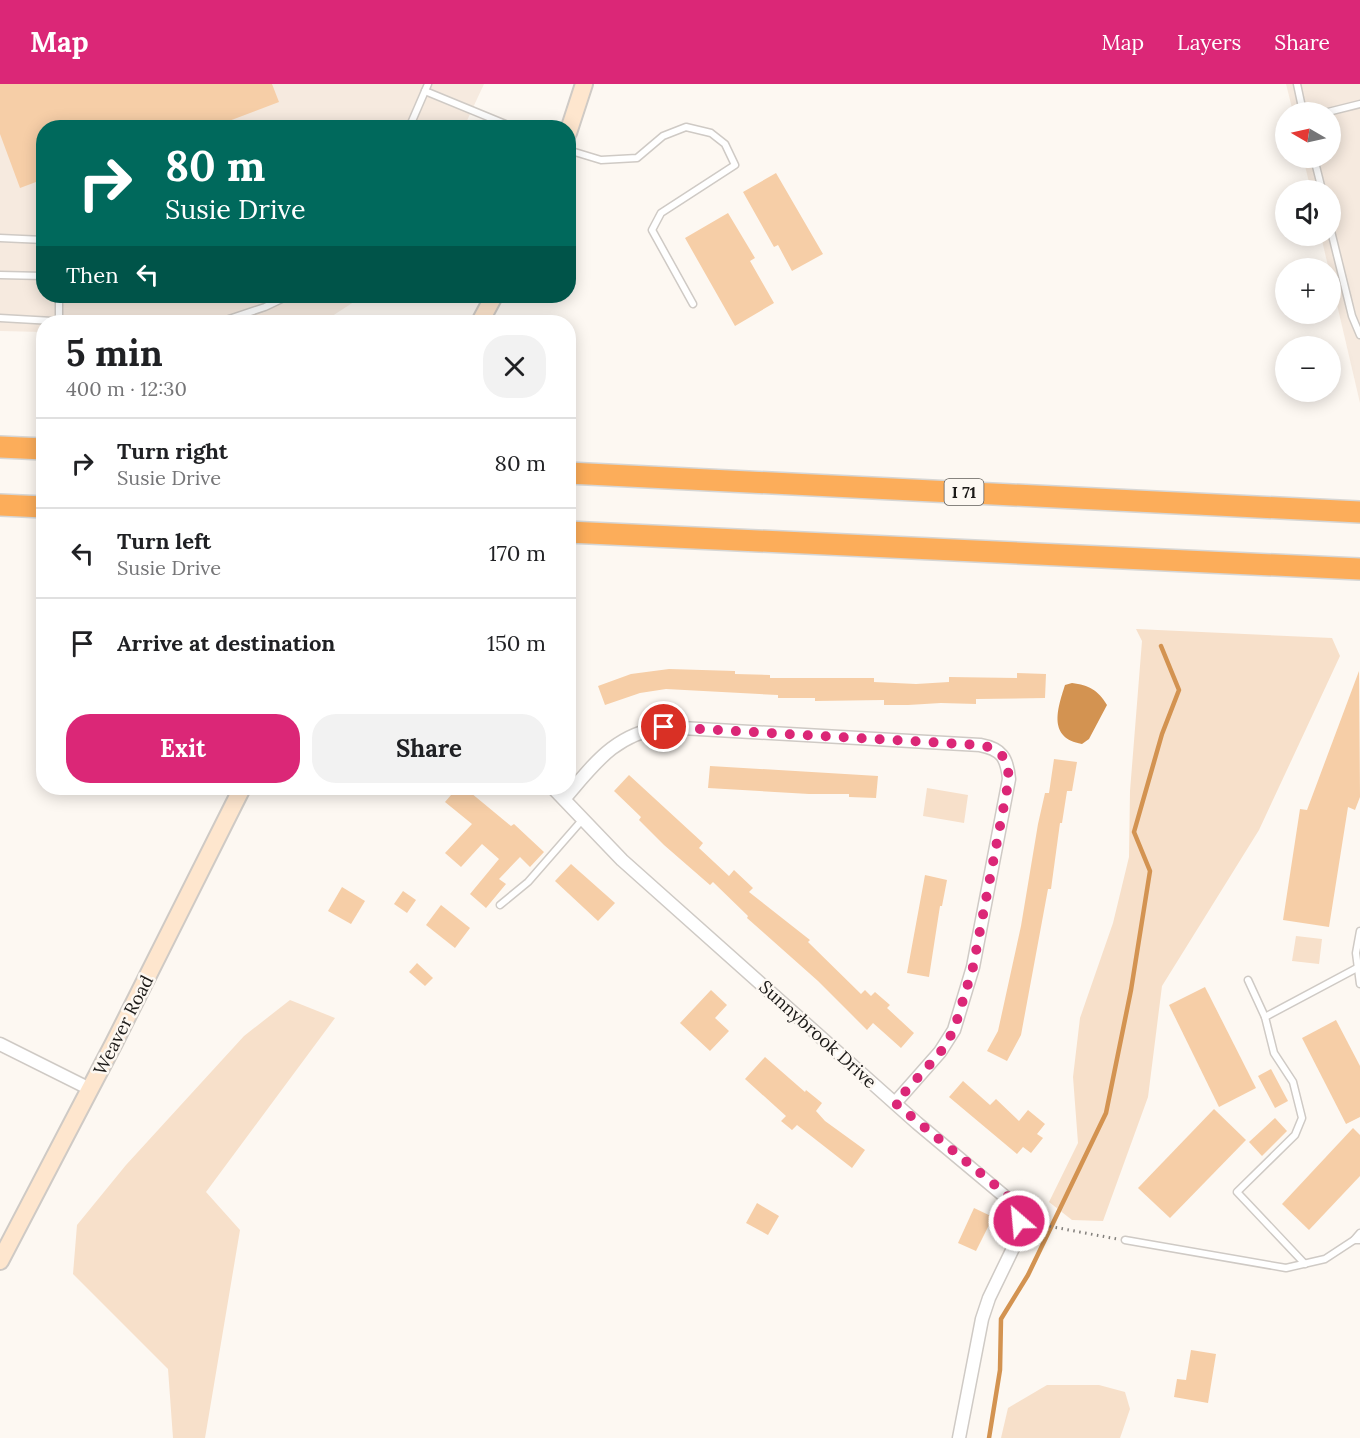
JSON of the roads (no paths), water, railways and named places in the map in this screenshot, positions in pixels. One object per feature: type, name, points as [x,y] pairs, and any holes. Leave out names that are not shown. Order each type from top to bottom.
[{"type":"highway","points":[[0,447],[36,449]]},
{"type":"highway","name":"I 71","points":[[576,473],[1360,512]]},
{"type":"highway","points":[[1154,501],[1360,500]]},
{"type":"highway","points":[[0,505],[36,507]]},
{"type":"highway","points":[[576,532],[1355,570]]},
{"type":"main road","points":[[572,120],[584,84]]},
{"type":"main road","name":"Weaver Road","points":[[0,1260],[90,1089],[238,795]]},
{"type":"street","points":[[576,785],[605,752],[627,737],[644,730],[664,727],[980,745],[993,747],[1003,754],[1009,779],[973,967],[954,1030],[940,1053],[895,1103]]},
{"type":"street","name":"Sunnybrook Drive","points":[[561,795],[622,860],[895,1103],[1007,1195],[1018,1213],[1018,1238],[989,1298],[976,1340],[959,1438]]},
{"type":"street","points":[[0,1044],[90,1089]]},
{"type":"lane","points":[[1296,84],[1300,102]]},
{"type":"lane","points":[[413,120],[427,87],[498,120]]},
{"type":"lane","points":[[1341,109],[1360,104]]},
{"type":"lane","points":[[576,152],[601,160],[637,158],[663,136],[686,127],[711,133],[725,144],[735,165],[661,213],[652,230],[693,304]]},
{"type":"lane","points":[[0,238],[36,240]]},
{"type":"lane","points":[[1335,246],[1352,316],[1360,334]]},
{"type":"lane","points":[[0,275],[36,276]]},
{"type":"lane","points":[[242,315],[275,303]]},
{"type":"lane","points":[[0,318],[36,320]]},
{"type":"lane","points":[[500,904],[528,882],[583,819]]},
{"type":"lane","points":[[1360,931],[1356,953],[1360,984]]},
{"type":"lane","points":[[1265,1017],[1357,968]]},
{"type":"lane","points":[[1248,980],[1265,1017],[1274,1053],[1293,1082],[1302,1118],[1294,1135],[1237,1192],[1305,1264]]},
{"type":"lane","points":[[1125,1240],[1286,1268],[1324,1259],[1357,1240],[1360,1233]]},
{"type":"waterway","points":[[989,1438],[1000,1370],[1001,1319],[1028,1275],[1106,1113],[1131,990],[1150,871],[1134,832],[1162,734],[1179,690],[1161,646]]}]
